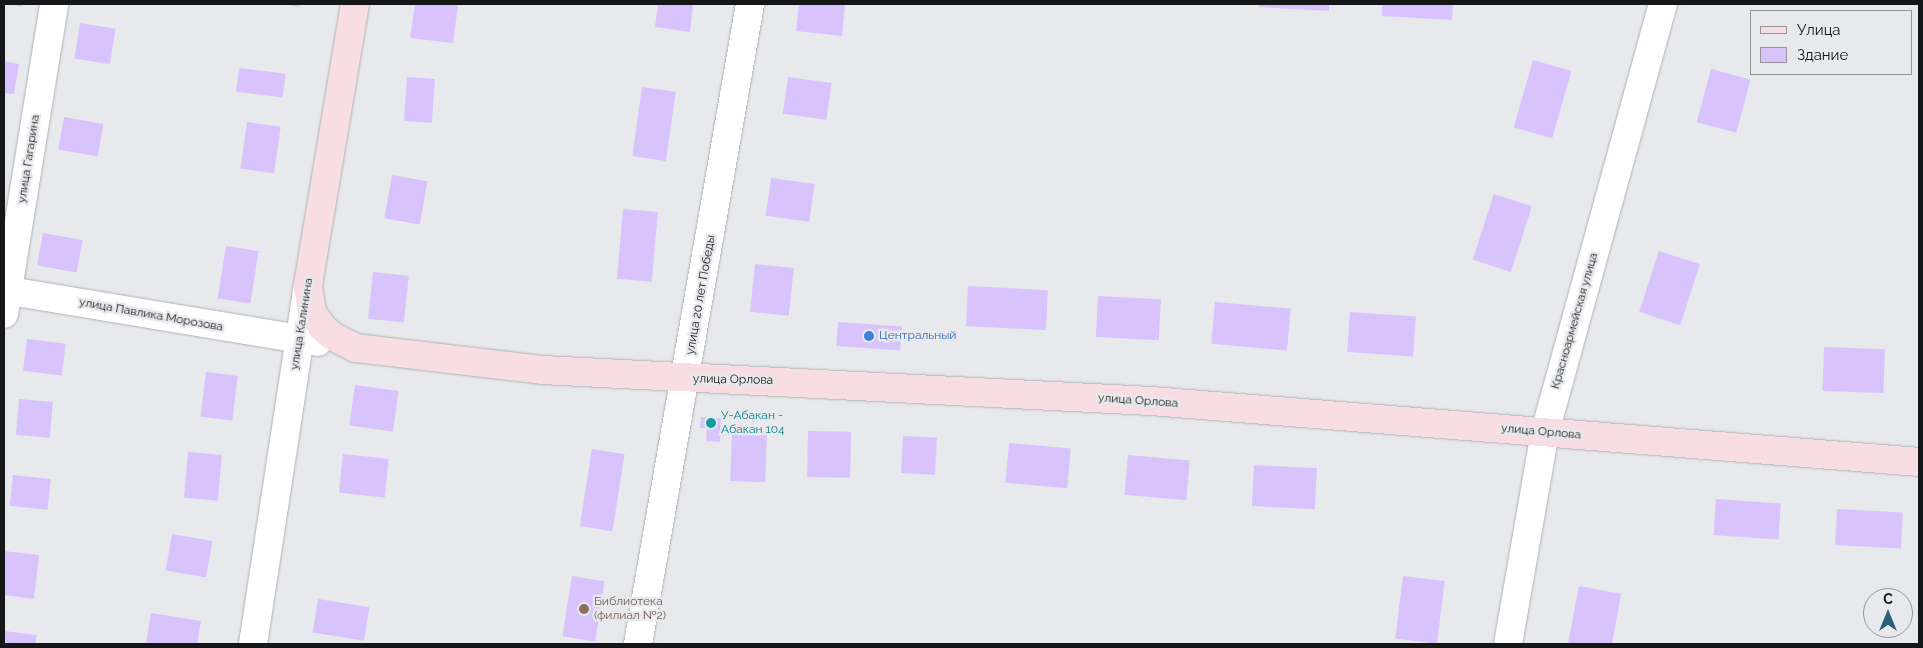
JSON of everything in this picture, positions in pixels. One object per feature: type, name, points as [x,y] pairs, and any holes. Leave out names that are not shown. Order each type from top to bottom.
[{"type":"main road","name":"улица Калинина","points":[[308,286],[356,4]]},
{"type":"main road","name":"улица Орлова","points":[[308,286],[312,312],[322,327],[332,336],[356,348],[543,370],[687,378],[809,381],[1141,401],[1919,462]]},
{"type":"street","name":"улица Гагарина","points":[[5,298],[54,4]]},
{"type":"street","name":"улица 20 лет Победы","points":[[638,644],[687,378],[750,4]]},
{"type":"street","name":"Красноармейская улица","points":[[1508,644],[1545,432],[1663,4]]},
{"type":"street","name":"улица Калинина","points":[[253,644],[308,286]]},
{"type":"street","name":"улица Павлика Морозова","points":[[5,298],[356,348]]},
{"type":"building","points":[[10,4],[22,4],[22,7]]},
{"type":"building","points":[[285,4],[300,4],[299,7]]},
{"type":"building","points":[[415,4],[458,5],[453,43],[410,38]]},
{"type":"building","points":[[658,4],[693,4],[690,32],[655,27]]},
{"type":"building","points":[[799,4],[845,4],[842,36],[796,31]]},
{"type":"building","points":[[1259,4],[1329,4],[1329,11],[1259,7]]},
{"type":"building","points":[[1382,4],[1453,4],[1452,20],[1382,16]]},
{"type":"building","points":[[80,23],[116,29],[110,64],[74,59]]},
{"type":"building","points":[[1533,60],[1571,71],[1552,138],[1514,127]]},
{"type":"building","points":[[4,61],[19,64],[14,94],[4,93]]},
{"type":"building","points":[[239,68],[286,74],[283,98],[236,92]]},
{"type":"building","points":[[1711,69],[1751,80],[1736,133],[1697,122]]},
{"type":"building","points":[[407,77],[435,79],[432,123],[404,121]]},
{"type":"building","points":[[788,77],[832,83],[826,120],[783,114]]},
{"type":"building","points":[[642,87],[676,92],[666,161],[632,156]]},
{"type":"building","points":[[64,117],[103,124],[98,156],[58,149]]},
{"type":"building","points":[[247,122],[281,127],[274,173],[240,169]]},
{"type":"building","points":[[392,175],[427,181],[420,225],[384,218]]},
{"type":"building","points":[[771,178],[815,184],[809,222],[766,216]]},
{"type":"building","points":[[1494,194],[1532,206],[1511,272],[1473,260]]},
{"type":"building","points":[[623,209],[658,212],[652,282],[617,279]]},
{"type":"building","points":[[43,233],[82,240],[77,272],[37,265]]},
{"type":"building","points":[[226,246],[259,251],[250,304],[218,298]]},
{"type":"building","points":[[1659,251],[1700,264],[1680,325],[1639,312]]},
{"type":"building","points":[[755,264],[794,268],[789,316],[750,312]]},
{"type":"building","points":[[373,272],[409,276],[404,323],[368,319]]},
{"type":"building","points":[[968,286],[1048,290],[1046,330],[966,326]]},
{"type":"building","points":[[1098,296],[1161,299],[1159,340],[1096,337]]},
{"type":"building","points":[[1215,302],[1291,309],[1287,350],[1211,344]]},
{"type":"building","points":[[1350,312],[1416,317],[1413,357],[1347,352]]},
{"type":"building","name":"Центральный","points":[[838,322],[902,326],[900,350],[836,346]]},
{"type":"building","points":[[27,339],[66,344],[62,376],[23,371]]},
{"type":"building","points":[[1824,347],[1885,349],[1883,393],[1822,391]]},
{"type":"building","points":[[206,372],[238,376],[232,421],[201,417]]},
{"type":"building","points":[[355,385],[399,391],[393,432],[349,426]]},
{"type":"building","points":[[19,399],[53,402],[50,438],[16,435]]},
{"type":"building","points":[[701,417],[721,418],[720,442],[706,441],[707,428],[700,428]]},
{"type":"building","points":[[732,431],[767,432],[765,482],[730,481]]},
{"type":"building","points":[[808,431],[851,432],[850,478],[807,477]]},
{"type":"building","points":[[903,436],[937,438],[935,475],[901,473]]},
{"type":"building","points":[[1009,443],[1071,448],[1067,488],[1006,483]]},
{"type":"building","points":[[592,449],[625,454],[612,531],[580,526]]},
{"type":"building","points":[[188,452],[222,455],[218,501],[184,498]]},
{"type":"building","points":[[343,454],[389,459],[385,498],[339,493]]},
{"type":"building","points":[[1128,455],[1190,460],[1186,500],[1125,495]]},
{"type":"building","points":[[1254,465],[1317,468],[1315,509],[1252,506]]},
{"type":"building","points":[[13,475],[51,479],[48,510],[10,506]]},
{"type":"building","points":[[1716,499],[1781,504],[1778,539],[1713,535]]},
{"type":"building","points":[[1837,509],[1903,512],[1901,548],[1835,545]]},
{"type":"building","points":[[172,534],[212,541],[206,578],[166,570]]},
{"type":"building","points":[[4,551],[39,555],[34,599],[4,595]]},
{"type":"building","name":"Библиотека (филиал №2)","points":[[572,576],[605,581],[595,641],[562,636]]},
{"type":"building","points":[[1403,576],[1445,581],[1437,644],[1395,639]]},
{"type":"building","points":[[1579,586],[1621,594],[1612,644],[1568,644]]},
{"type":"building","points":[[318,599],[369,607],[364,641],[313,633]]},
{"type":"building","points":[[151,613],[201,621],[197,644],[146,644]]},
{"type":"building","points":[[4,631],[37,635],[35,644],[4,644]]},
{"type":"place","name":"Центральный","points":[[869,336]]},
{"type":"place","name":"У-Абакан - Абакан 104","points":[[711,423]]},
{"type":"place","name":"Библиотека (филиал №2)","points":[[584,609]]}]
